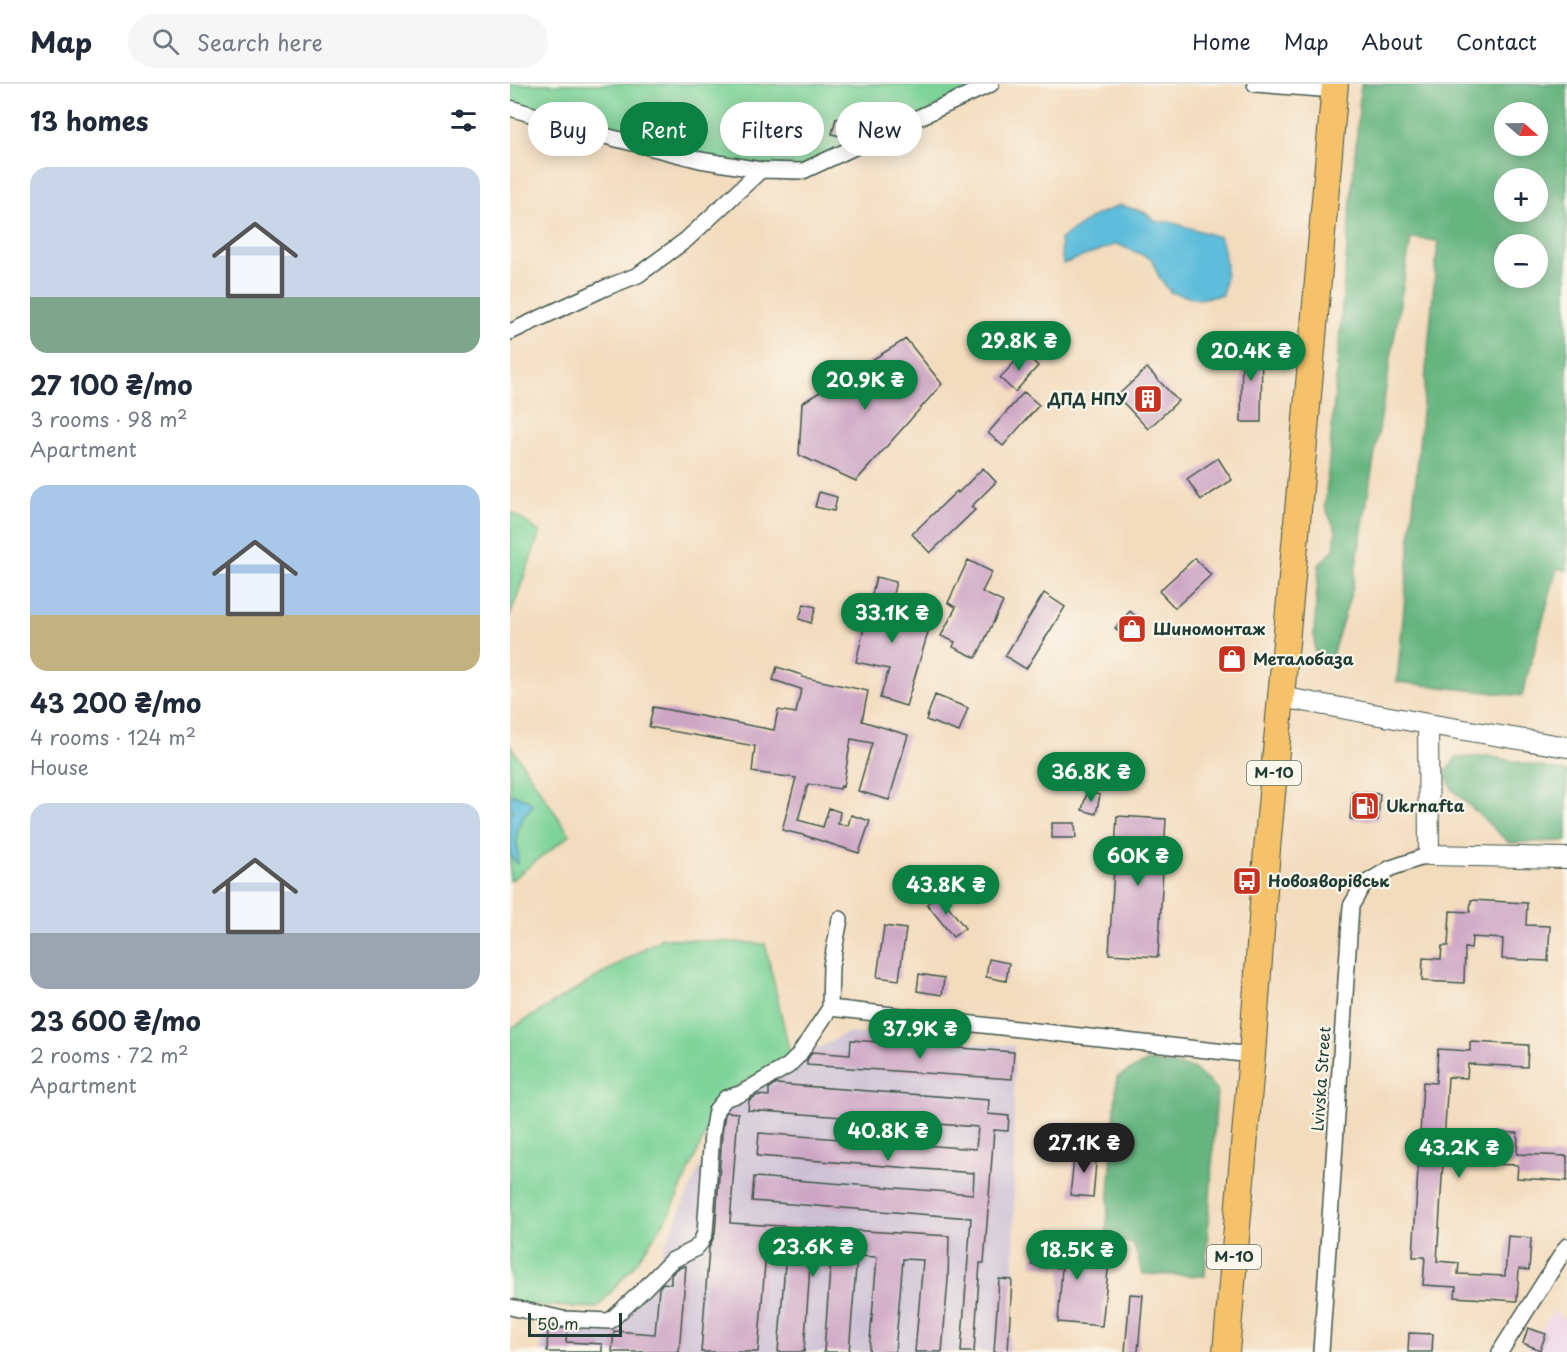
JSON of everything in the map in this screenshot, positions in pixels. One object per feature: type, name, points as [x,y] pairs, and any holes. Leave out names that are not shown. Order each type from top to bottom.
[{"type":"highway","name":"М-10","points":[[1226,1352],[1335,87]]},
{"type":"street","points":[[510,108],[597,134],[700,160],[761,170],[803,171],[991,84]]},
{"type":"street","points":[[1255,84],[1335,87]]},
{"type":"street","points":[[510,332],[638,274],[686,240],[761,170]]},
{"type":"street","points":[[1281,698],[1567,747]]},
{"type":"street","points":[[1428,724],[1429,855],[1567,858]]},
{"type":"street","name":"Lvivska Street","points":[[1321,1352],[1352,906],[1363,885],[1391,868],[1429,855]]},
{"type":"street","points":[[510,1307],[563,1319],[610,1321],[671,1261],[694,1249],[701,1242],[705,1233],[712,1133],[716,1110],[726,1098],[740,1094],[788,1066],[798,1056],[830,1008],[831,966],[840,919]]},
{"type":"street","points":[[830,1008],[1252,1055]]},
{"type":"street","points":[[1500,1352],[1567,1246]]},
{"type":"shaded area","points":[[846,1033],[1014,1046],[1014,1264],[1009,1352],[541,1352],[544,1321],[606,1325],[653,1272],[716,1131],[726,1103],[734,1096]]},
{"type":"shaded area","points":[[1554,1312],[1567,1321],[1567,1352],[1524,1352]]},
{"type":"green space","points":[[510,84],[983,84],[922,114],[922,102],[836,102],[836,156],[839,156],[791,180],[707,156],[708,102],[620,102],[620,131],[608,128],[608,102],[528,102],[528,107],[510,103]]},
{"type":"green space","points":[[1361,84],[1567,84],[1567,570],[1557,569],[1522,696],[1397,682],[1438,241],[1411,238],[1352,590],[1332,656],[1315,657],[1314,632],[1319,565],[1334,549],[1336,531],[1325,507]]},
{"type":"green space","points":[[510,511],[540,532],[510,616]]},
{"type":"green space","points":[[510,745],[570,835],[510,881]]},
{"type":"green space","points":[[1488,756],[1567,772],[1567,841],[1509,843],[1452,789],[1445,772],[1456,758]]},
{"type":"green space","points":[[662,938],[765,944],[791,1058],[733,1089],[704,1137],[670,1213],[636,1263],[597,1308],[510,1304],[510,1029]]},
{"type":"green space","points":[[1148,1061],[1193,1068],[1217,1089],[1205,1276],[1143,1274],[1133,1243],[1106,1239],[1117,1077]]},
{"type":"water","points":[[1120,205],[1144,212],[1157,222],[1170,222],[1220,237],[1226,266],[1222,295],[1199,299],[1170,292],[1158,275],[1152,259],[1117,244],[1063,264],[1060,239],[1094,216]]},
{"type":"water","points":[[514,794],[533,805],[518,827],[517,864],[510,855],[510,816],[513,811],[510,799]]},
{"type":"building","points":[[836,118],[836,135],[832,134]]},
{"type":"building","points":[[906,339],[942,384],[856,481],[799,455],[802,403]]},
{"type":"building","points":[[1242,341],[1262,342],[1261,422],[1241,422]]},
{"type":"building","points":[[1024,352],[1038,366],[1015,392],[1000,378]]},
{"type":"building","name":"ДПД НПУ","points":[[1147,368],[1178,401],[1148,429],[1117,396]]},
{"type":"building","points":[[1024,392],[1039,405],[1003,446],[988,433]]},
{"type":"building","points":[[1218,458],[1232,480],[1201,500],[1187,479]]},
{"type":"building","points":[[983,468],[996,482],[971,507],[975,510],[930,553],[912,534]]},
{"type":"building","points":[[819,492],[837,497],[834,511],[815,507]]},
{"type":"building","points":[[1195,558],[1211,575],[1175,608],[1159,591]]},
{"type":"building","points":[[968,560],[992,572],[982,592],[1003,602],[976,658],[953,647],[955,642],[941,636],[956,607],[948,603]]},
{"type":"building","points":[[876,577],[896,582],[888,613],[930,626],[906,706],[880,698],[889,669],[856,662]]},
{"type":"building","points":[[1044,593],[1065,607],[1026,669],[1005,656]]},
{"type":"building","points":[[804,604],[816,607],[811,623],[799,619]]},
{"type":"building","points":[[1130,611],[1144,624],[1129,641],[1115,628]]},
{"type":"building","points":[[777,667],[802,675],[802,677],[868,691],[862,721],[908,735],[889,800],[858,791],[872,743],[851,739],[843,787],[841,786],[840,789],[808,784],[798,820],[823,827],[829,808],[840,812],[838,824],[848,826],[851,815],[870,821],[859,853],[782,830],[796,778],[752,772],[755,746],[649,727],[653,707],[774,730],[778,710],[796,713],[801,689],[773,680]]},
{"type":"building","points":[[935,695],[968,708],[959,732],[926,720]]},
{"type":"building","points":[[1087,792],[1100,795],[1096,814],[1082,810]]},
{"type":"building","name":"Ukrnafta","points":[[1352,792],[1380,794],[1378,820],[1350,819]]},
{"type":"building","points":[[1117,816],[1166,819],[1158,957],[1109,954]]},
{"type":"building","points":[[1052,823],[1075,823],[1076,838],[1052,838]]},
{"type":"building","points":[[939,894],[965,928],[953,937],[927,904]]},
{"type":"building","points":[[1471,900],[1527,903],[1526,925],[1550,926],[1548,961],[1502,959],[1503,939],[1472,937],[1471,949],[1465,948],[1464,983],[1422,981],[1423,958],[1441,959],[1442,946],[1448,946],[1450,911],[1470,912]]},
{"type":"building","points":[[884,926],[906,929],[899,980],[877,977]]},
{"type":"building","points":[[989,959],[1009,963],[1006,981],[986,977]]},
{"type":"building","points":[[919,974],[944,978],[942,995],[917,991]]},
{"type":"building","points":[[851,1040],[1014,1052],[1012,1079],[807,1065],[812,1052],[850,1055]]},
{"type":"building","points":[[1470,1042],[1528,1045],[1527,1067],[1468,1064],[1467,1078],[1448,1077],[1437,1261],[1459,1263],[1458,1274],[1505,1276],[1508,1236],[1531,1238],[1529,1270],[1519,1269],[1517,1301],[1455,1297],[1456,1287],[1423,1285],[1425,1257],[1413,1257],[1423,1082],[1436,1083],[1438,1049],[1470,1051]]},
{"type":"building","points":[[776,1084],[989,1100],[988,1114],[1009,1116],[1008,1131],[994,1130],[984,1263],[980,1263],[974,1352],[961,1352],[971,1218],[752,1201],[754,1177],[973,1194],[974,1173],[757,1156],[759,1133],[976,1149],[978,1127],[748,1110],[749,1100],[758,1095],[769,1096],[769,1088]]},
{"type":"building","points":[[727,1112],[738,1113],[730,1223],[949,1236],[942,1352],[915,1352],[923,1260],[903,1259],[895,1352],[869,1352],[877,1257],[857,1256],[849,1352],[824,1352],[831,1255],[811,1253],[804,1352],[778,1352],[786,1252],[766,1251],[758,1352],[701,1352],[709,1248],[715,1234],[722,1134]]},
{"type":"building","points":[[1491,1132],[1518,1133],[1517,1154],[1567,1156],[1567,1181],[1517,1178],[1518,1165],[1489,1164]]},
{"type":"building","points":[[1075,1150],[1097,1152],[1093,1197],[1070,1195]]},
{"type":"building","points":[[1034,1243],[1110,1252],[1102,1326],[1058,1322],[1062,1268],[1032,1265]]},
{"type":"building","points":[[686,1266],[679,1352],[612,1352],[614,1331],[655,1334],[659,1288],[663,1283],[671,1284],[671,1275]]},
{"type":"building","points":[[999,1279],[1012,1280],[1008,1352],[994,1352]]},
{"type":"building","points":[[1130,1294],[1143,1295],[1138,1352],[1125,1352]]},
{"type":"building","points":[[548,1326],[567,1329],[566,1342],[602,1344],[602,1352],[547,1352]]},
{"type":"building","points":[[1528,1328],[1546,1334],[1540,1350],[1523,1343]]},
{"type":"building","points":[[1409,1333],[1433,1334],[1432,1352],[1408,1352]]},
{"type":"place","name":"ДПД НПУ","points":[[1148,399]]},
{"type":"place","name":"Шиномонтаж","points":[[1132,629]]},
{"type":"place","name":"Металобаза","points":[[1232,659]]},
{"type":"place","name":"Ukrnafta","points":[[1365,806]]},
{"type":"place","name":"Новояворівськ","points":[[1247,881]]}]
